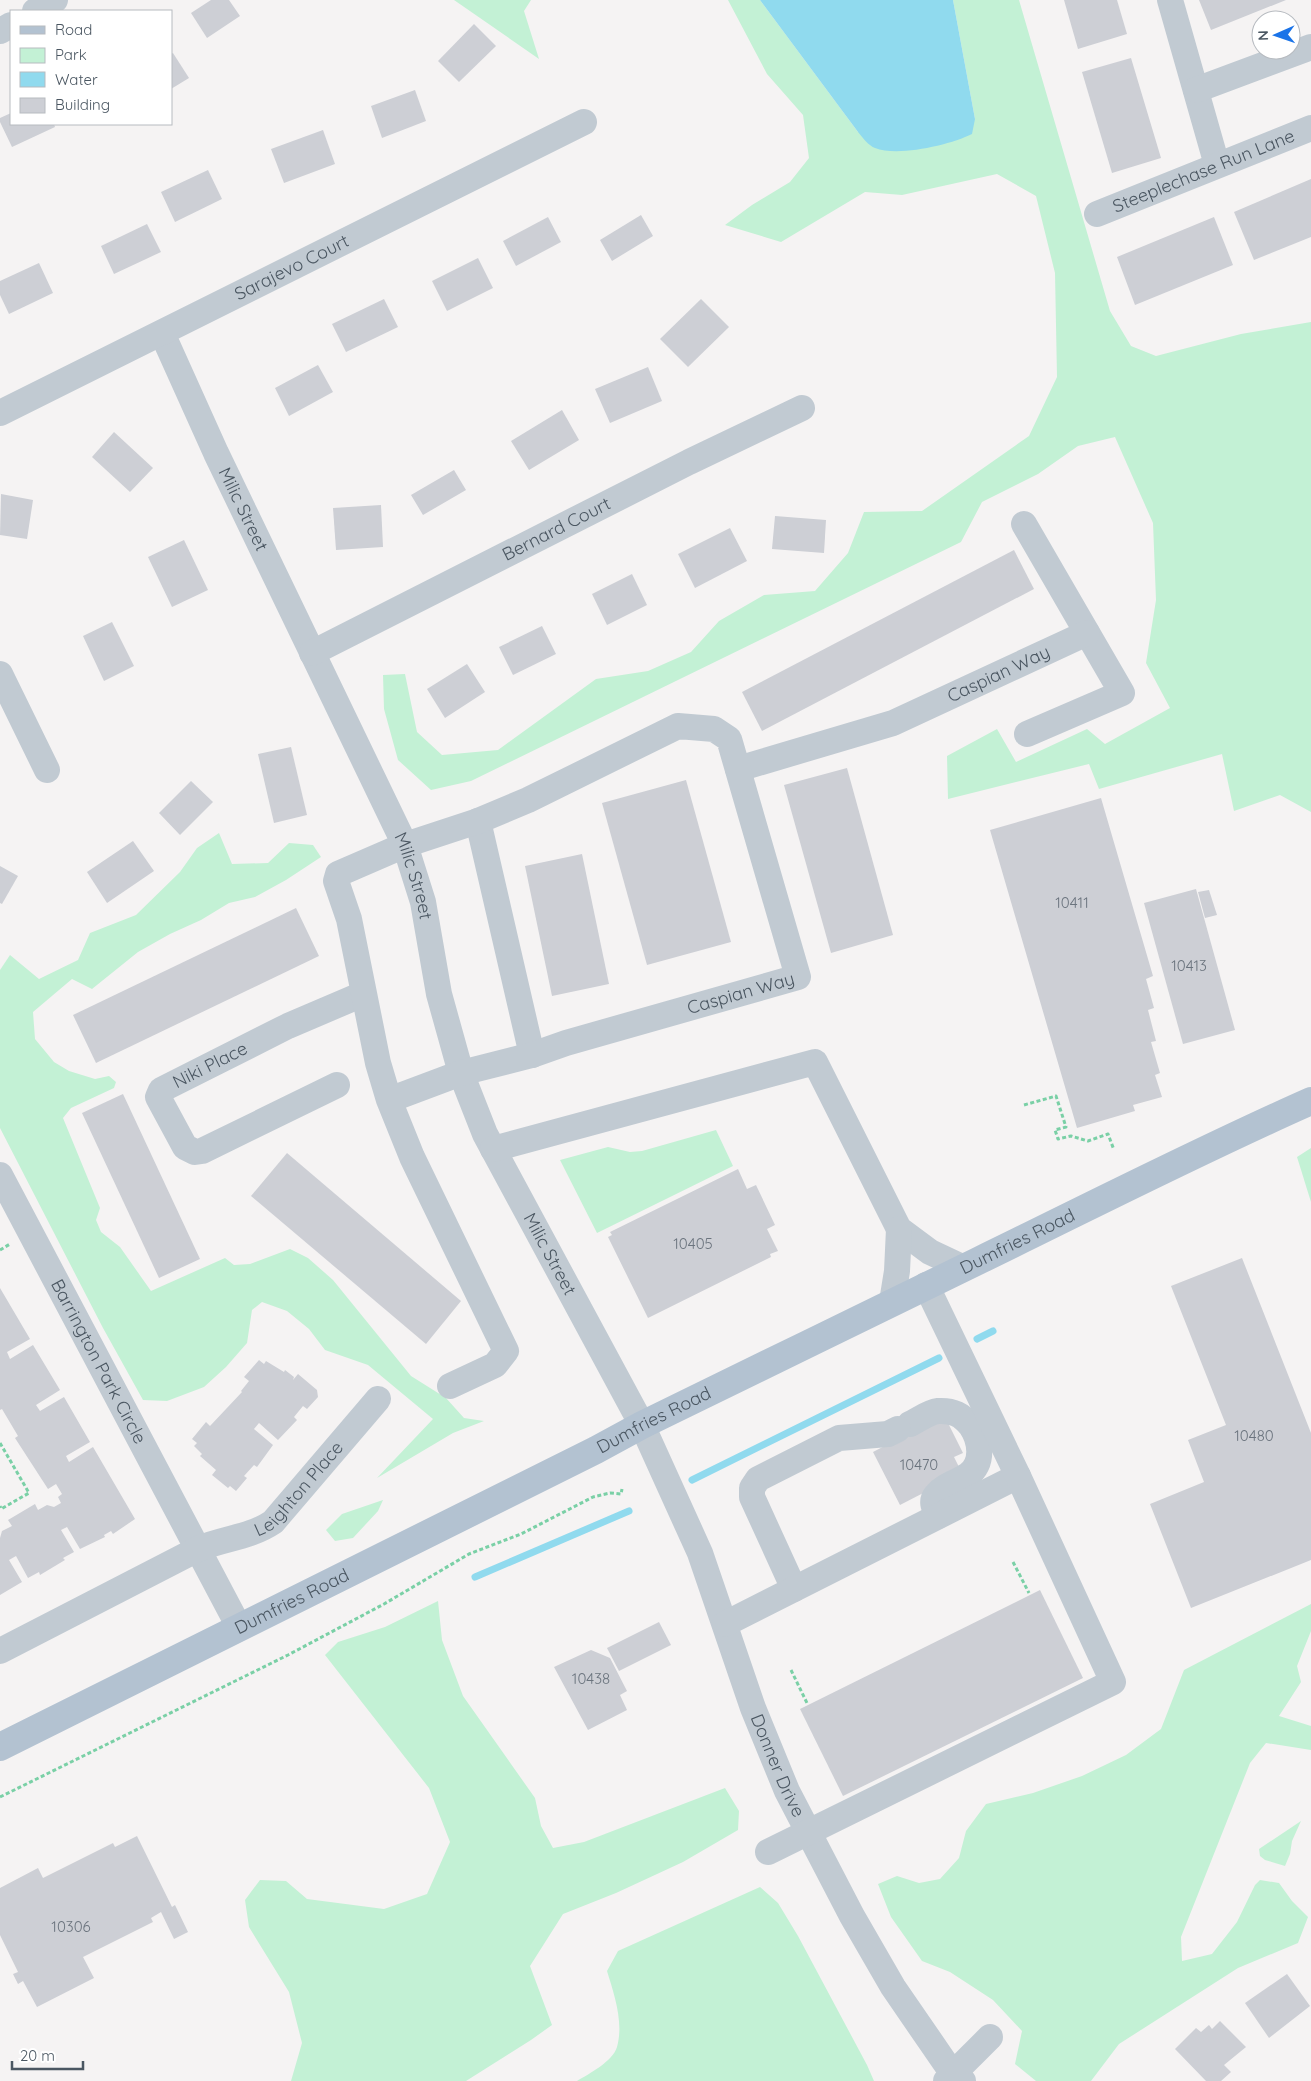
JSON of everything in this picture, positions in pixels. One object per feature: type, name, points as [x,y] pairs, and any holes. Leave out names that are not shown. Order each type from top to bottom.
[{"type":"main road","name":"Dumfries Road","points":[[0,1746],[926,1285],[1089,1205],[1311,1101]]},
{"type":"street","points":[[37,10],[55,0]]},
{"type":"street","points":[[1170,0],[1218,165]]},
{"type":"street","points":[[1196,90],[1311,47]]},
{"type":"street","name":"Sarajevo Court","points":[[0,413],[584,122]]},
{"type":"street","name":"Steeplechase Run Lane","points":[[1096,214],[1311,128]]},
{"type":"street","name":"Milic Street","points":[[162,333],[216,453],[405,845],[423,902],[439,994],[460,1073],[493,1150],[642,1425]]},
{"type":"street","name":"Bernard Court","points":[[312,653],[690,462],[802,408]]},
{"type":"street","points":[[1024,524],[1122,693],[1027,734]]},
{"type":"street","name":"Caspian Way","points":[[738,769],[894,723],[1087,633]]},
{"type":"street","points":[[0,674],[47,770]]},
{"type":"street","name":"Caspian Way","points":[[405,845],[478,821],[528,800],[678,726],[714,729],[729,739],[798,977],[460,1073]]},
{"type":"street","points":[[478,821],[532,1054]]},
{"type":"street","points":[[405,845],[338,874],[336,881],[349,919],[378,1063],[389,1100],[412,1157],[506,1351],[495,1365],[450,1386]]},
{"type":"street","name":"Niki Place","points":[[337,1085],[202,1151],[194,1152],[185,1147],[158,1096],[160,1090],[271,1034],[363,994]]},
{"type":"street","points":[[493,1150],[815,1062],[899,1230],[930,1252],[964,1268]]},
{"type":"street","points":[[389,1100],[460,1073]]},
{"type":"street","name":"Barrington Park Circle","points":[[0,1175],[239,1627]]},
{"type":"street","points":[[892,1302],[896,1277],[899,1230]]},
{"type":"street","points":[[768,1852],[1113,1682],[1018,1476],[926,1285]]},
{"type":"street","name":"Leighton Place","points":[[198,1549],[216,1541],[248,1535],[261,1530],[273,1522],[378,1399]]},
{"type":"street","points":[[794,1589],[752,1497],[752,1488],[758,1479],[839,1438],[888,1434],[936,1411],[950,1411],[963,1416],[975,1433],[980,1452],[974,1469],[967,1476],[944,1487],[934,1496],[933,1505],[938,1516]]},
{"type":"street","name":"Donner Drive","points":[[642,1425],[698,1548],[761,1728],[787,1791],[852,1916],[893,1986],[954,2078]]},
{"type":"street","points":[[724,1624],[1018,1476]]},
{"type":"street","points":[[0,1651],[198,1549]]},
{"type":"street","points":[[954,2078],[990,2037]]},
{"type":"path","points":[[1024,1105],[1056,1096],[1066,1127],[1056,1130],[1058,1139],[1071,1136],[1088,1141],[1108,1134],[1114,1150]]},
{"type":"path","points":[[0,1444],[29,1492],[2,1509],[0,1506]]},
{"type":"path","points":[[0,1797],[384,1604],[470,1554],[521,1534],[593,1497],[606,1493],[621,1494],[622,1489]]},
{"type":"path","points":[[1013,1562],[1029,1593]]},
{"type":"path","points":[[791,1670],[807,1703]]},
{"type":"green space","points":[[454,0],[531,0],[524,11],[539,59]]},
{"type":"green space","points":[[728,0],[760,0],[858,132],[975,119],[953,0],[1019,0],[1110,311],[1131,346],[1156,356],[1241,334],[1311,322],[1311,812],[1280,795],[1234,811],[1222,754],[1099,789],[1089,764],[948,799],[947,756],[997,729],[1016,762],[1087,729],[1105,744],[1170,708],[1146,663],[1156,600],[1153,523],[1115,437],[1078,446],[1038,474],[982,502],[961,542],[471,781],[431,790],[398,760],[384,709],[383,675],[405,674],[417,732],[442,755],[498,750],[596,679],[648,671],[691,652],[719,621],[764,595],[815,591],[848,553],[864,512],[922,511],[1029,436],[1057,377],[1055,273],[1036,196],[997,174],[902,195],[865,192],[781,242],[725,225],[752,205],[790,182],[809,158],[803,115],[767,74]]},
{"type":"green space","points":[[219,833],[232,864],[268,863],[289,843],[313,845],[321,857],[286,880],[255,897],[229,903],[201,920],[170,934],[138,952],[92,989],[72,979],[33,1012],[35,1039],[54,1062],[69,1071],[95,1079],[109,1076],[116,1082],[114,1088],[71,1108],[63,1118],[100,1208],[96,1220],[101,1232],[120,1247],[151,1291],[225,1258],[234,1265],[250,1264],[290,1249],[308,1258],[333,1280],[411,1376],[446,1398],[464,1418],[484,1421],[453,1433],[377,1478],[433,1419],[368,1365],[325,1350],[309,1329],[287,1311],[262,1302],[252,1310],[247,1343],[226,1367],[204,1387],[167,1401],[143,1400],[103,1328],[0,1128],[0,970],[10,955],[39,979],[78,960],[90,933],[136,915],[180,872],[197,848]]},
{"type":"green space","points":[[716,1130],[733,1166],[597,1233],[560,1160],[608,1147],[630,1152],[642,1151]]},
{"type":"green space","points":[[1311,1148],[1311,1202],[1297,1157]]},
{"type":"green space","points":[[383,1500],[378,1511],[353,1538],[335,1541],[326,1530],[342,1514]]},
{"type":"green space","points":[[438,1601],[442,1640],[463,1696],[535,1798],[541,1826],[553,1848],[584,1842],[725,1788],[739,1811],[738,1830],[683,1862],[616,1893],[563,1914],[530,1966],[552,2025],[466,2081],[291,2081],[302,2043],[289,1992],[249,1927],[245,1900],[260,1880],[286,1881],[307,1899],[384,1909],[427,1894],[450,1842],[429,1788],[325,1655],[338,1642],[385,1627]]},
{"type":"green space","points":[[1311,1604],[1311,1631],[1297,1666],[1301,1682],[1279,1716],[1311,1726],[1311,1750],[1266,1743],[1250,1763],[1181,1937],[1182,1961],[1212,1954],[1237,1922],[1255,1885],[1260,1880],[1279,1883],[1292,1901],[1308,1917],[1298,1943],[1238,1968],[1119,2044],[1091,2081],[1036,2081],[1015,2064],[1022,2031],[993,2000],[950,1972],[922,1961],[891,1917],[878,1884],[897,1876],[919,1883],[940,1879],[959,1858],[966,1831],[986,1804],[1033,1793],[1082,1776],[1126,1755],[1161,1729],[1184,1670]]},
{"type":"green space","points":[[1301,1821],[1292,1841],[1290,1854],[1285,1866],[1265,1860],[1260,1856],[1259,1849]]},
{"type":"green space","points":[[760,1887],[778,1903],[798,1936],[874,2081],[577,2081],[606,2062],[617,2047],[619,2018],[607,1971],[618,1951]]},
{"type":"water","points":[[760,0],[953,0],[975,119],[972,134],[938,146],[910,150],[897,151],[873,147],[858,132]]},
{"type":"building","points":[[211,0],[229,0],[240,16],[207,38],[191,13]]},
{"type":"building","points":[[1064,0],[1117,0],[1127,34],[1078,49]]},
{"type":"building","points":[[1199,0],[1286,0],[1261,10],[1251,10],[1251,14],[1211,30]]},
{"type":"building","points":[[474,24],[496,46],[459,82],[438,61]]},
{"type":"building","points":[[172,54],[189,78],[172,88]]},
{"type":"building","points":[[1131,58],[1161,158],[1112,173],[1082,72]]},
{"type":"building","points":[[415,90],[426,121],[382,138],[371,106]]},
{"type":"building","points":[[10,113],[10,125],[54,125],[55,127],[12,147],[0,122],[0,118]]},
{"type":"building","points":[[323,130],[335,164],[284,183],[271,149]]},
{"type":"building","points":[[208,170],[222,199],[175,222],[161,192]]},
{"type":"building","points":[[1311,179],[1311,237],[1254,260],[1234,212]]},
{"type":"building","points":[[641,215],[653,236],[612,261],[600,240]]},
{"type":"building","points":[[548,217],[561,242],[516,266],[503,241]]},
{"type":"building","points":[[1214,217],[1233,265],[1135,305],[1117,257]]},
{"type":"building","points":[[147,224],[161,252],[114,274],[101,246]]},
{"type":"building","points":[[478,258],[493,288],[447,311],[432,281]]},
{"type":"building","points":[[39,263],[53,293],[9,314],[0,295],[0,281]]},
{"type":"building","points":[[384,299],[398,327],[346,352],[332,324]]},
{"type":"building","points":[[701,299],[729,327],[688,367],[660,339]]},
{"type":"building","points":[[318,365],[333,392],[289,416],[275,388]]},
{"type":"building","points":[[648,367],[662,401],[610,423],[595,389]]},
{"type":"building","points":[[562,410],[579,440],[529,470],[511,441]]},
{"type":"building","points":[[114,432],[153,468],[130,492],[92,457]]},
{"type":"building","points":[[454,470],[466,490],[423,515],[411,495]]},
{"type":"building","points":[[1,494],[33,500],[27,539],[0,535]]},
{"type":"building","points":[[381,505],[383,547],[336,550],[333,508]]},
{"type":"building","points":[[775,516],[826,520],[824,553],[772,549]]},
{"type":"building","points":[[730,528],[747,561],[695,588],[678,554]]},
{"type":"building","points":[[184,540],[208,590],[172,607],[148,557]]},
{"type":"building","points":[[1014,550],[1034,589],[762,731],[742,692]]},
{"type":"building","points":[[632,574],[647,605],[607,625],[592,594]]},
{"type":"building","points":[[112,622],[134,666],[104,681],[83,636]]},
{"type":"building","points":[[542,626],[556,654],[513,675],[499,647]]},
{"type":"building","points":[[467,664],[485,692],[445,718],[427,689]]},
{"type":"building","points":[[291,747],[307,815],[274,823],[258,754]]},
{"type":"building","points":[[847,768],[893,935],[831,953],[784,785]]},
{"type":"building","points":[[686,780],[731,942],[647,965],[602,803]]},
{"type":"building","points":[[191,781],[213,802],[180,835],[159,813]]},
{"type":"building","points":[[1101,798],[1153,976],[1146,979],[1154,1008],[1148,1010],[1156,1041],[1151,1042],[1160,1073],[1155,1075],[1162,1097],[1133,1105],[1135,1111],[1077,1128],[990,830]]},
{"type":"building","points":[[133,841],[154,871],[107,903],[87,872]]},
{"type":"building","points":[[582,854],[609,984],[552,996],[525,866]]},
{"type":"building","points":[[0,866],[18,876],[2,904],[0,903]]},
{"type":"building","points":[[1196,889],[1235,1030],[1183,1044],[1144,903]]},
{"type":"building","points":[[1209,890],[1217,915],[1205,918],[1198,892]]},
{"type":"building","points":[[296,908],[319,956],[96,1063],[73,1015]]},
{"type":"building","points":[[123,1094],[200,1259],[159,1278],[82,1113]]},
{"type":"building","points":[[287,1153],[461,1301],[426,1344],[251,1196]]},
{"type":"building","points":[[738,1169],[747,1189],[756,1185],[775,1225],[767,1229],[778,1251],[770,1254],[771,1257],[648,1318],[608,1237],[612,1235],[610,1232]]},
{"type":"building","points":[[1242,1258],[1311,1433],[1311,1560],[1191,1608],[1150,1504],[1204,1482],[1188,1440],[1226,1425],[1171,1286]]},
{"type":"building","points":[[0,1288],[30,1339],[7,1352],[10,1359],[33,1345],[60,1390],[36,1405],[40,1411],[64,1397],[90,1442],[66,1456],[69,1462],[93,1447],[135,1519],[113,1534],[111,1531],[104,1535],[105,1537],[80,1549],[67,1527],[61,1530],[74,1552],[63,1558],[65,1560],[40,1575],[39,1572],[28,1578],[16,1556],[9,1560],[22,1582],[0,1595],[0,1538],[2,1531],[12,1526],[8,1520],[35,1504],[38,1510],[47,1505],[54,1507],[61,1503],[58,1497],[62,1494],[56,1484],[48,1489],[15,1438],[18,1436],[2,1409],[0,1410]]},
{"type":"building","points":[[259,1360],[264,1364],[266,1361],[284,1372],[285,1370],[294,1377],[293,1380],[298,1374],[317,1390],[318,1397],[307,1409],[303,1406],[294,1417],[297,1420],[278,1440],[259,1423],[254,1429],[273,1445],[257,1467],[254,1465],[244,1476],[247,1478],[236,1491],[230,1486],[228,1488],[212,1475],[216,1470],[200,1456],[202,1454],[194,1446],[197,1443],[192,1439],[206,1422],[210,1426],[242,1392],[249,1381],[244,1377]]},
{"type":"building","points":[[946,1419],[963,1453],[954,1457],[962,1473],[900,1505],[873,1452],[902,1437]]},
{"type":"building","points":[[1040,1590],[1083,1678],[843,1796],[800,1709]]},
{"type":"building","points":[[659,1622],[671,1645],[619,1671],[607,1648]]},
{"type":"building","points":[[591,1650],[610,1658],[627,1691],[620,1695],[627,1710],[588,1730],[554,1667]]},
{"type":"building","points":[[137,1836],[172,1907],[175,1905],[188,1932],[174,1939],[161,1912],[151,1918],[153,1922],[83,1957],[94,1978],[37,2007],[23,1981],[18,1984],[13,1974],[18,1972],[0,1935],[0,1888],[38,1868],[43,1878],[113,1843],[115,1847]]},
{"type":"building","points":[[1287,1974],[1310,2006],[1269,2038],[1245,2003]]},
{"type":"building","points":[[1220,2021],[1246,2047],[1224,2065],[1231,2072],[1221,2081],[1206,2081],[1175,2049],[1196,2028],[1201,2032],[1209,2025],[1212,2029]]},
{"type":"waterway","points":[[977,1339],[993,1331]]},
{"type":"waterway","points":[[692,1480],[939,1358]]},
{"type":"waterway","points":[[475,1577],[629,1511]]}]
